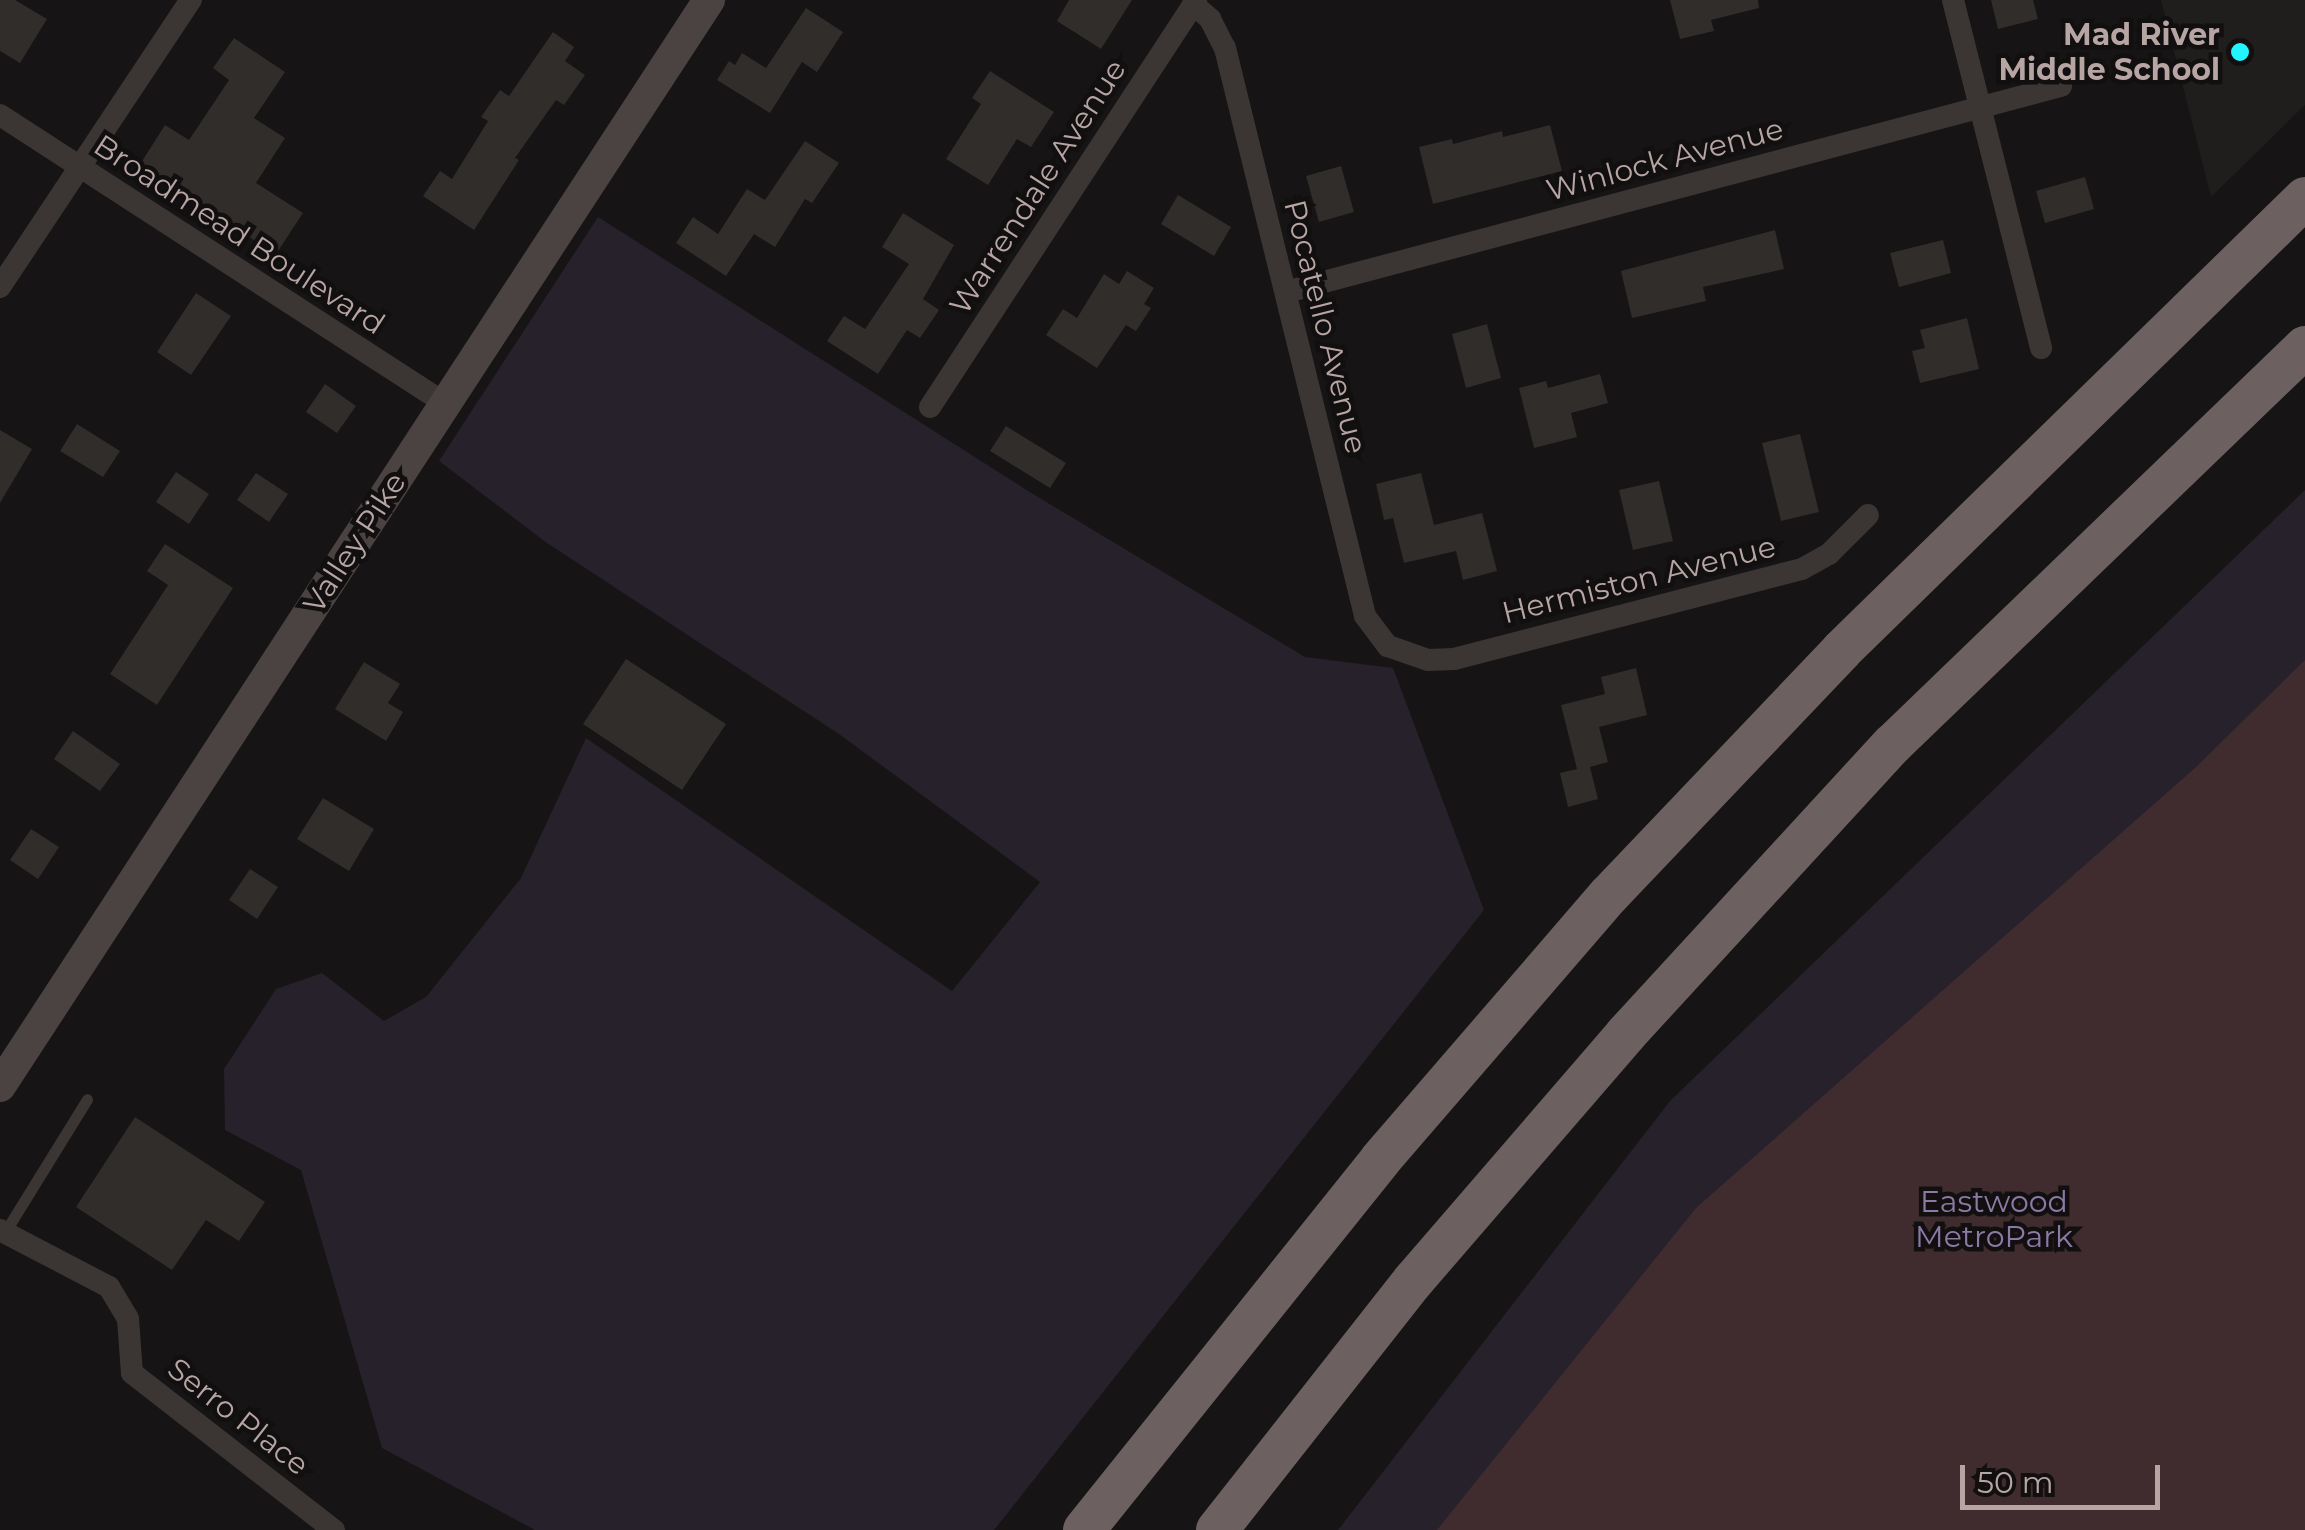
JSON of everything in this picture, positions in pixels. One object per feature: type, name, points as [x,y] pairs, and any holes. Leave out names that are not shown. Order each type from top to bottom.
[{"type":"highway","points":[[1084,1530],[1380,1159],[1610,894],[1842,650],[2305,198]]},
{"type":"highway","points":[[1217,1530],[1413,1280],[1653,1005],[1893,744],[2305,347]]},
{"type":"street","points":[[0,287],[190,0]]},
{"type":"street","name":"Valley Pike","points":[[3,1074],[709,0]]},
{"type":"street","points":[[1953,0],[2041,348]]},
{"type":"street","name":"Pocatello Avenue","points":[[1195,2],[1210,19],[1224,48],[1365,616],[1388,646],[1406,656]]},
{"type":"street","name":"Warrendale Avenue","points":[[930,406],[1195,2]]},
{"type":"street","name":"Winlock Avenue","points":[[1286,292],[2061,86]]},
{"type":"street","name":"Broadmead Boulevard","points":[[0,115],[446,404]]},
{"type":"street","name":"Hermiston Avenue","points":[[1406,656],[1454,659],[1802,569],[1829,554],[1868,516]]},
{"type":"street","name":"Serro Place","points":[[3,1231],[109,1287],[128,1318],[132,1373],[334,1530]]},
{"type":"lane","points":[[3,1231],[88,1099]]},
{"type":"shaded area","name":"Mad River Middle School","points":[[2161,0],[2305,0],[2305,105],[2211,197]]},
{"type":"shaded area","name":"Eastwood MetroPark","points":[[2305,660],[2305,1530],[1437,1530],[1696,1208],[2196,767]]},
{"type":"green space","points":[[598,217],[1033,494],[1305,657],[1393,668],[1484,910],[994,1530],[535,1530],[382,1448],[301,1170],[225,1130],[224,1069],[276,989],[322,973],[384,1021],[426,997],[521,878],[586,738],[952,991],[1040,882],[839,734],[547,543],[439,461]]},
{"type":"green space","name":"Eastwood MetroPark","points":[[2305,490],[2305,1530],[1338,1530],[1670,1101]]},
{"type":"building","points":[[0,0],[15,0],[47,19],[20,63],[0,51]]},
{"type":"building","points":[[1069,0],[1132,0],[1101,49],[1057,21]]},
{"type":"building","points":[[1670,0],[1758,0],[1759,8],[1711,20],[1714,31],[1680,39]]},
{"type":"building","points":[[1991,0],[2033,0],[2038,19],[1998,29]]},
{"type":"building","points":[[806,8],[843,32],[817,72],[802,62],[770,113],[717,80],[729,61],[735,65],[742,53],[766,68]]},
{"type":"building","points":[[553,32],[574,47],[565,61],[585,75],[564,105],[556,100],[515,158],[519,160],[474,230],[423,196],[440,171],[452,179],[488,121],[481,117],[500,90],[509,96]]},
{"type":"building","points":[[234,38],[285,72],[254,118],[285,138],[256,183],[303,213],[276,254],[139,166],[165,125],[189,140],[229,80],[213,68]]},
{"type":"building","points":[[990,71],[1054,112],[1031,147],[1017,139],[988,185],[946,159],[981,104],[972,98]]},
{"type":"building","points":[[1550,125],[1562,171],[1433,204],[1419,147],[1452,139],[1453,144],[1502,131],[1503,137]]},
{"type":"building","points":[[805,141],[839,163],[812,203],[805,199],[775,247],[754,234],[726,276],[676,243],[693,217],[718,234],[747,189],[765,200]]},
{"type":"building","points":[[1341,166],[1354,212],[1319,222],[1306,176]]},
{"type":"building","points":[[2085,177],[2094,209],[2045,223],[2036,191]]},
{"type":"building","points":[[1178,195],[1231,227],[1214,256],[1161,224]]},
{"type":"building","points":[[903,213],[954,245],[923,299],[939,310],[920,338],[907,330],[878,374],[827,341],[844,316],[865,329],[909,264],[882,247]]},
{"type":"building","points":[[1775,230],[1784,269],[1703,287],[1706,301],[1632,318],[1621,271]]},
{"type":"building","points":[[1943,240],[1951,273],[1899,287],[1890,253]]},
{"type":"building","points":[[1127,271],[1154,288],[1144,304],[1151,308],[1136,331],[1126,325],[1097,368],[1046,335],[1063,309],[1077,318],[1104,274],[1119,284]]},
{"type":"building","points":[[196,293],[231,316],[191,375],[157,352]]},
{"type":"building","points":[[1967,318],[1979,369],[1920,383],[1912,351],[1925,348],[1920,330]]},
{"type":"building","points":[[1487,324],[1501,378],[1466,388],[1452,334]]},
{"type":"building","points":[[1600,374],[1608,403],[1571,413],[1577,437],[1534,448],[1519,388],[1546,381],[1548,388]]},
{"type":"building","points":[[325,384],[356,406],[337,433],[306,412]]},
{"type":"building","points":[[77,424],[120,451],[103,477],[60,451]]},
{"type":"building","points":[[1006,426],[1066,463],[1050,488],[990,451]]},
{"type":"building","points":[[0,430],[32,449],[0,503]]},
{"type":"building","points":[[1800,434],[1819,512],[1781,521],[1762,443]]},
{"type":"building","points":[[176,472],[209,494],[189,524],[156,502]]},
{"type":"building","points":[[256,473],[288,494],[269,522],[237,500]]},
{"type":"building","points":[[1421,473],[1434,525],[1482,513],[1497,571],[1463,580],[1456,551],[1404,563],[1393,518],[1384,520],[1376,484]]},
{"type":"building","points":[[1659,481],[1673,541],[1633,550],[1619,490]]},
{"type":"building","points":[[165,544],[233,588],[157,705],[110,674],[168,585],[147,571]]},
{"type":"building","points":[[626,659],[726,724],[682,790],[583,724]]},
{"type":"building","points":[[364,662],[400,684],[388,703],[403,712],[386,741],[335,709]]},
{"type":"building","points":[[1636,668],[1647,715],[1599,727],[1608,762],[1590,767],[1598,799],[1568,807],[1560,773],[1577,769],[1561,705],[1605,694],[1601,677]]},
{"type":"building","points":[[73,731],[120,764],[100,791],[54,759]]},
{"type":"building","points":[[323,798],[374,829],[349,871],[297,839]]},
{"type":"building","points":[[31,829],[59,847],[38,879],[10,860]]},
{"type":"building","points":[[250,869],[278,887],[257,919],[229,900]]},
{"type":"building","points":[[135,1117],[265,1202],[239,1241],[206,1220],[172,1270],[76,1207]]},
{"type":"place","name":"Mad River Middle School","points":[[2240,52]]}]
